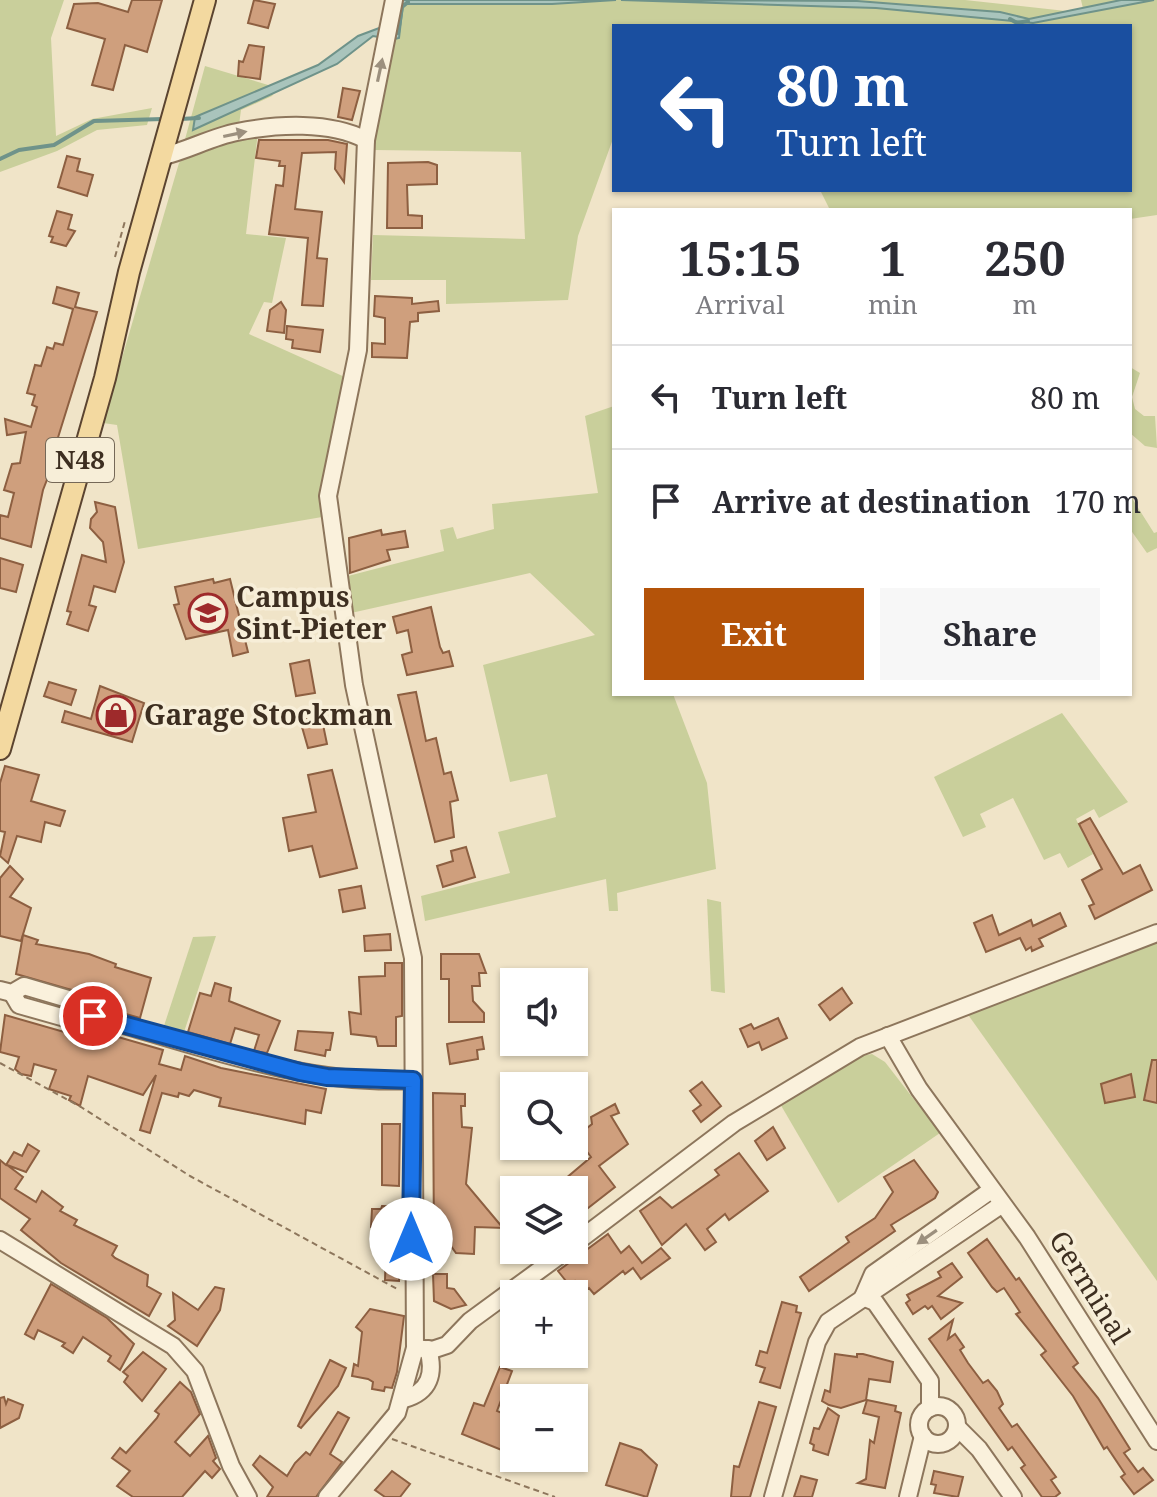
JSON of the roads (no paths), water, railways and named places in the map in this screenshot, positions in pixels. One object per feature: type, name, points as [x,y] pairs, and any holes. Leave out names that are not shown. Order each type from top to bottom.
[{"type":"main road","name":"N48","points":[[0,749],[105,378],[129,272],[205,0]]},
{"type":"street","points":[[327,1497],[383,1434],[404,1399],[415,1396],[431,1378],[433,1364],[421,1349],[411,1239],[411,947],[354,685],[329,517],[331,480],[358,350],[366,140],[394,0]]},
{"type":"street","points":[[160,157],[238,132],[336,128],[366,140]]},
{"type":"street","points":[[588,1233],[734,1123],[860,1047],[1157,933]]},
{"type":"street","points":[[6,992],[24,986],[85,1004],[93,1016],[300,1072],[341,1078],[413,1080]]},
{"type":"street","name":"Germinal","points":[[888,1036],[906,1071],[1027,1237],[1157,1441]]},
{"type":"street","points":[[773,1497],[817,1342],[828,1322],[863,1297],[885,1286],[996,1198]]},
{"type":"street","points":[[0,1240],[173,1346],[195,1371],[231,1466],[248,1497]]},
{"type":"street","points":[[421,1349],[447,1345],[470,1321],[548,1264]]},
{"type":"street","points":[[863,1297],[875,1302],[930,1381],[930,1408],[919,1422],[923,1436],[928,1441],[943,1444],[955,1435],[958,1428]]},
{"type":"street","points":[[930,1408],[949,1408],[954,1413],[958,1428],[979,1449],[1013,1497]]},
{"type":"street","points":[[908,1497],[923,1436]]},
{"type":"water","points":[[400,0],[616,0],[552,4],[403,4],[399,38],[395,39]]},
{"type":"water","points":[[621,0],[857,1],[1000,12],[1029,19],[1121,0],[1154,0],[1033,23],[876,8]]},
{"type":"water","points":[[382,27],[379,37],[373,36],[337,64],[193,130],[195,117],[318,65],[358,36]]},
{"type":"waterway","points":[[398,33],[402,7],[408,2]]},
{"type":"waterway","points":[[1010,19],[1017,23],[1028,21]]},
{"type":"waterway","points":[[180,119],[199,118]]},
{"type":"waterway","points":[[0,159],[19,150],[54,145],[94,121],[163,119]]},
{"type":"place","name":"Campus Sint-Pieter","points":[[208,613]]},
{"type":"place","name":"Garage Stockman","points":[[116,715]]}]
